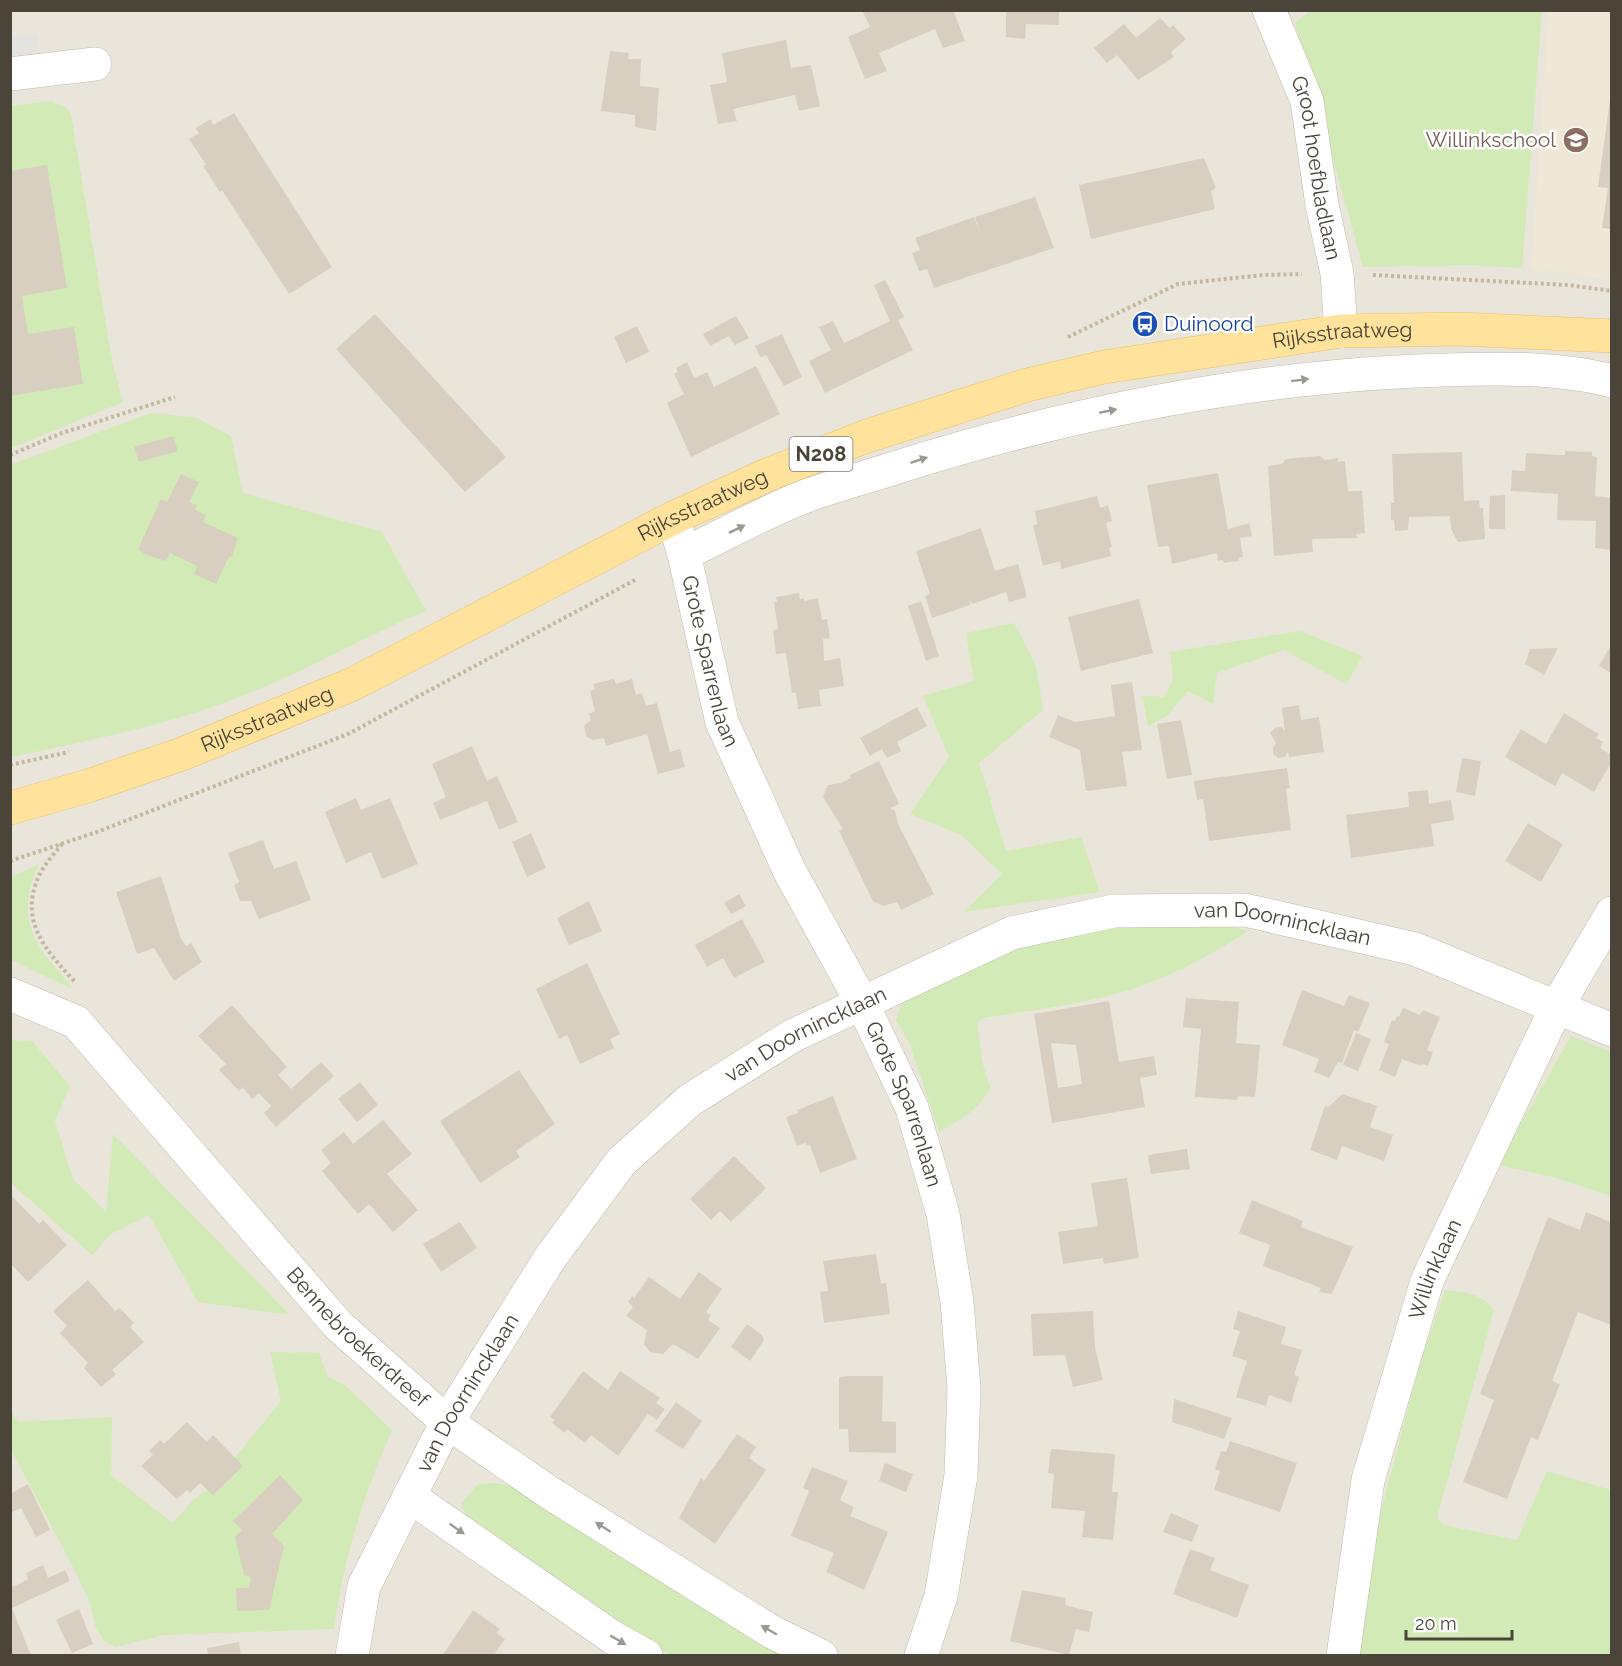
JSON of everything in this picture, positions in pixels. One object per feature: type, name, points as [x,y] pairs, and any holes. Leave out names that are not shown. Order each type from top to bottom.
[{"type":"main road","name":"Rijksstraatweg","points":[[10,808],[88,786],[182,754],[353,684],[673,518],[766,475],[867,436],[1027,385],[1104,367],[1341,331],[1459,329],[1611,336]]},
{"type":"street","name":"Groot hoefbladlaan","points":[[1269,10],[1307,101],[1322,205],[1337,273],[1341,331]]},
{"type":"street","points":[[10,74],[95,64]]},
{"type":"street","name":"Rijksstraatweg","points":[[684,554],[805,496],[959,447],[1109,411],[1205,392],[1363,374],[1477,369],[1588,375],[1611,381]]},
{"type":"street","name":"Grote Sparrenlaan","points":[[673,518],[684,554],[722,722],[789,870],[861,1001],[912,1108],[944,1214],[957,1302],[964,1388],[961,1475],[941,1596],[921,1656]]},
{"type":"street","name":"van Doornincklaan","points":[[352,1656],[364,1586],[447,1422],[550,1258],[621,1162],[690,1100],[792,1036],[861,1001],[1012,933],[1114,911],[1245,910],[1415,949],[1611,1030]]},
{"type":"street","name":"Willinklaan","points":[[1343,1656],[1368,1480],[1427,1281],[1556,1008],[1611,913]]},
{"type":"street","name":"Bennebroekerdreef","points":[[10,994],[76,1022],[338,1325],[447,1422],[550,1493],[762,1626],[821,1656]]},
{"type":"street","points":[[410,1496],[612,1637],[646,1656]]},
{"type":"path","points":[[10,454],[62,433],[175,396]]},
{"type":"path","points":[[62,843],[38,878],[32,903],[34,928],[48,951],[79,987],[76,1022]]},
{"type":"shaded area","points":[[11,11],[1611,11],[1611,1655],[11,1655]]},
{"type":"shaded area","name":"Willinkschool","points":[[1549,11],[1611,11],[1611,279],[1531,269]]},
{"type":"shaded area","points":[[38,34],[39,57],[11,60],[10,37]]},
{"type":"green space","points":[[1310,11],[1542,11],[1522,268],[1476,265],[1363,267],[1295,23]]},
{"type":"green space","points":[[52,101],[67,108],[71,115],[112,361],[123,402],[11,448],[11,106]]},
{"type":"green space","points":[[151,413],[197,418],[231,436],[243,493],[382,532],[426,611],[274,683],[223,703],[133,730],[11,757],[10,465]]},
{"type":"green space","points":[[1014,623],[1036,665],[1043,710],[979,763],[1006,851],[1081,837],[1100,892],[964,912],[1002,874],[961,835],[910,814],[949,757],[923,696],[974,681],[966,633]]},
{"type":"green space","points":[[1300,631],[1363,656],[1346,684],[1284,650],[1217,673],[1213,704],[1188,691],[1167,716],[1148,726],[1142,696],[1164,697],[1173,679],[1170,652]]},
{"type":"green space","points":[[39,864],[28,900],[28,916],[38,944],[47,958],[72,986],[70,988],[11,960],[11,877]]},
{"type":"green space","points":[[1213,921],[1248,931],[1169,975],[1141,986],[1083,1002],[984,1018],[977,1022],[982,1061],[990,1088],[975,1108],[939,1132],[910,1044],[896,1020],[903,999],[1023,943],[1121,927]]},
{"type":"green space","points":[[1571,1036],[1611,1052],[1611,1196],[1553,1177],[1497,1165]]},
{"type":"green space","points":[[11,1040],[32,1041],[70,1086],[55,1121],[73,1179],[106,1212],[113,1134],[290,1315],[198,1302],[149,1215],[111,1234],[92,1255],[11,1183]]},
{"type":"green space","points":[[1445,1290],[1478,1297],[1494,1310],[1437,1518],[1444,1525],[1517,1540],[1547,1471],[1611,1490],[1611,1655],[1357,1656],[1368,1562],[1418,1369]]},
{"type":"green space","points":[[270,1352],[319,1353],[328,1377],[345,1385],[392,1430],[372,1478],[356,1527],[343,1578],[334,1629],[164,1635],[116,1647],[105,1642],[95,1626],[90,1602],[69,1559],[11,1450],[10,1410],[18,1422],[112,1417],[111,1475],[173,1523],[193,1500],[212,1486],[281,1401]]},
{"type":"green space","points":[[478,1484],[509,1485],[591,1539],[764,1644],[788,1655],[672,1655],[663,1651],[466,1515],[461,1504]]},
{"type":"building","points":[[862,10],[953,10],[965,41],[943,48],[935,29],[879,53],[887,71],[865,79],[848,37],[870,27]]},
{"type":"building","points":[[1006,10],[1059,10],[1059,25],[1026,24],[1025,39],[1006,37]]},
{"type":"building","points":[[1160,18],[1170,28],[1173,25],[1186,39],[1171,52],[1174,57],[1138,80],[1117,55],[1107,63],[1094,48],[1124,24],[1136,38]]},
{"type":"building","points":[[786,40],[791,68],[811,65],[820,106],[799,111],[795,95],[733,109],[737,121],[718,124],[710,85],[727,82],[722,53]]},
{"type":"building","points":[[610,51],[629,53],[628,59],[641,59],[640,86],[659,88],[656,131],[635,127],[635,115],[601,111]]},
{"type":"building","points":[[1610,99],[1611,229],[1602,228],[1608,188],[1598,187]]},
{"type":"building","points":[[234,113],[332,267],[289,294],[222,190],[220,192],[203,166],[206,165],[189,139],[199,133],[195,128],[211,119],[213,125]]},
{"type":"building","points":[[1204,158],[1216,188],[1211,191],[1215,209],[1091,239],[1079,185]]},
{"type":"building","points":[[47,165],[67,288],[22,296],[28,334],[74,327],[83,384],[10,396],[10,171]]},
{"type":"building","points":[[1035,197],[1054,248],[934,288],[927,269],[919,271],[912,253],[920,250],[915,238],[974,217],[981,235],[975,217]]},
{"type":"building","points":[[885,280],[904,317],[898,320],[913,350],[825,393],[809,361],[831,350],[819,327],[833,321],[844,343],[890,321],[874,285]]},
{"type":"building","points":[[375,314],[506,457],[465,492],[336,349]]},
{"type":"building","points":[[736,316],[749,338],[735,345],[729,336],[710,346],[703,334]]},
{"type":"building","points":[[637,326],[649,352],[626,363],[614,337]]},
{"type":"building","points":[[782,334],[802,377],[784,386],[766,355],[760,357],[755,346]]},
{"type":"building","points":[[687,362],[694,378],[707,372],[714,387],[756,366],[780,414],[691,457],[667,403],[684,394],[674,374],[678,372],[676,368]]},
{"type":"building","points":[[173,436],[178,451],[139,462],[134,447]]},
{"type":"building","points":[[1565,451],[1592,452],[1592,456],[1597,457],[1595,496],[1611,498],[1611,550],[1595,548],[1596,521],[1557,520],[1558,494],[1511,491],[1512,470],[1525,471],[1526,453],[1565,455]]},
{"type":"building","points":[[1462,452],[1464,501],[1479,500],[1480,508],[1483,508],[1485,539],[1458,542],[1451,529],[1450,516],[1409,517],[1408,530],[1395,531],[1394,520],[1391,520],[1391,503],[1394,503],[1392,454]]},
{"type":"building","points":[[1320,456],[1325,460],[1338,458],[1338,462],[1345,461],[1348,491],[1362,491],[1365,533],[1356,534],[1357,538],[1312,539],[1313,552],[1274,556],[1268,466],[1282,464],[1286,459]]},
{"type":"building","points":[[1218,473],[1228,529],[1249,523],[1252,536],[1240,538],[1243,557],[1238,558],[1239,561],[1224,563],[1223,560],[1218,561],[1217,553],[1172,564],[1169,546],[1158,547],[1147,485]]},
{"type":"building","points":[[181,474],[199,482],[189,502],[197,505],[195,510],[206,515],[203,522],[238,538],[232,556],[229,557],[216,584],[194,574],[197,566],[170,553],[166,561],[146,555],[138,549],[161,499],[167,502]]},
{"type":"building","points":[[1505,495],[1505,529],[1489,529],[1490,496]]},
{"type":"building","points":[[1097,496],[1100,508],[1108,505],[1112,521],[1106,523],[1112,547],[1109,548],[1111,556],[1061,569],[1060,561],[1043,566],[1033,526],[1037,524],[1035,511]]},
{"type":"building","points":[[981,528],[995,571],[1018,564],[1027,597],[1009,602],[1006,592],[972,604],[971,600],[970,605],[932,618],[925,596],[930,594],[916,551]]},
{"type":"building","points":[[799,593],[800,599],[804,598],[804,601],[818,598],[822,620],[827,619],[830,638],[823,639],[824,661],[840,658],[844,686],[819,690],[821,706],[798,709],[796,693],[792,693],[786,653],[776,654],[773,630],[778,629],[774,602],[777,602],[776,597]]},
{"type":"building","points":[[1139,599],[1153,653],[1081,671],[1068,617]]},
{"type":"building","points":[[921,601],[939,656],[926,661],[908,606]]},
{"type":"building","points":[[1611,645],[1611,673],[1599,666]]},
{"type":"building","points":[[1558,648],[1544,675],[1525,664],[1530,649]]},
{"type":"building","points":[[614,679],[616,684],[632,679],[636,695],[642,693],[646,706],[657,703],[670,752],[680,749],[685,767],[658,774],[647,734],[606,746],[604,738],[593,740],[587,737],[584,726],[591,720],[589,714],[595,711],[590,691],[595,689],[593,684]]},
{"type":"building","points":[[1132,682],[1142,750],[1122,752],[1127,786],[1086,791],[1080,750],[1049,737],[1058,715],[1075,722],[1115,716],[1111,685]]},
{"type":"building","points":[[1299,705],[1301,720],[1319,717],[1324,752],[1289,757],[1288,752],[1285,757],[1278,758],[1273,754],[1276,743],[1270,733],[1275,728],[1281,727],[1285,731],[1282,708]]},
{"type":"building","points":[[917,707],[927,726],[897,742],[901,751],[887,758],[882,749],[870,756],[860,738]]},
{"type":"building","points":[[1564,713],[1599,734],[1596,738],[1603,742],[1600,748],[1611,755],[1611,763],[1594,792],[1562,773],[1555,786],[1505,757],[1521,729],[1546,744]]},
{"type":"building","points":[[1181,720],[1192,775],[1167,779],[1157,724]]},
{"type":"building","points":[[472,746],[487,781],[497,776],[518,822],[499,830],[487,801],[440,820],[433,803],[446,797],[432,764]]},
{"type":"building","points":[[1462,758],[1481,761],[1475,796],[1456,792]]},
{"type":"building","points":[[879,761],[899,804],[890,808],[895,811],[898,824],[934,894],[901,910],[897,902],[883,906],[873,901],[839,831],[843,829],[823,797],[828,785],[841,783],[851,778],[850,775]]},
{"type":"building","points":[[1287,768],[1290,788],[1286,789],[1291,830],[1209,841],[1203,799],[1197,800],[1194,781]]},
{"type":"building","points":[[1428,790],[1429,804],[1451,800],[1454,820],[1431,824],[1434,846],[1351,858],[1346,815],[1409,807],[1408,792]]},
{"type":"building","points":[[356,798],[361,810],[390,798],[418,864],[382,879],[371,852],[346,863],[325,812]]},
{"type":"building","points":[[1528,823],[1563,844],[1541,882],[1505,861]]},
{"type":"building","points":[[531,833],[546,868],[527,877],[512,842]]},
{"type":"building","points":[[263,840],[274,869],[296,861],[311,900],[259,919],[251,901],[240,901],[234,885],[239,882],[228,853]]},
{"type":"building","points":[[161,876],[181,939],[186,946],[191,943],[202,962],[174,981],[154,948],[137,954],[116,892]]},
{"type":"building","points":[[739,894],[746,906],[731,914],[724,903]]},
{"type":"building","points":[[589,901],[602,931],[569,945],[557,918]]},
{"type":"building","points":[[742,919],[765,962],[734,978],[723,958],[707,967],[695,945]]},
{"type":"building","points":[[587,963],[620,1034],[610,1039],[614,1048],[580,1064],[567,1035],[559,1039],[536,989]]},
{"type":"building","points":[[1302,990],[1344,1006],[1349,995],[1370,1003],[1358,1032],[1354,1030],[1342,1063],[1338,1062],[1329,1078],[1314,1072],[1319,1059],[1282,1045]]},
{"type":"building","points":[[1186,998],[1239,1002],[1236,1043],[1260,1045],[1255,1097],[1238,1096],[1237,1100],[1195,1097],[1201,1029],[1183,1027]]},
{"type":"building","points":[[1109,1001],[1119,1062],[1154,1056],[1157,1075],[1140,1078],[1145,1107],[1052,1123],[1034,1014]],"holes":[[[1051,1043],[1076,1045],[1082,1084],[1058,1088]]]},
{"type":"building","points":[[232,1005],[287,1067],[278,1075],[291,1089],[321,1062],[334,1076],[276,1127],[264,1113],[271,1106],[259,1093],[252,1099],[243,1087],[239,1091],[219,1070],[226,1064],[198,1036]]},
{"type":"building","points":[[1403,1008],[1420,1015],[1423,1010],[1440,1017],[1427,1050],[1433,1052],[1428,1066],[1422,1064],[1421,1066],[1402,1059],[1395,1077],[1379,1070],[1389,1044],[1384,1042],[1392,1020],[1395,1021],[1397,1016],[1399,1017]]},
{"type":"building","points":[[1356,1033],[1371,1039],[1358,1071],[1343,1065]]},
{"type":"building","points":[[519,1070],[555,1124],[516,1151],[520,1157],[480,1183],[440,1121]]},
{"type":"building","points":[[360,1082],[378,1105],[357,1122],[338,1099]]},
{"type":"building","points":[[1342,1094],[1377,1106],[1370,1127],[1393,1135],[1384,1161],[1342,1146],[1337,1160],[1310,1150],[1325,1106],[1329,1107]]},
{"type":"building","points":[[833,1096],[857,1159],[820,1173],[810,1145],[807,1146],[806,1143],[797,1146],[786,1117],[798,1113],[797,1110]]},
{"type":"building","points":[[383,1120],[412,1154],[387,1174],[418,1210],[393,1232],[369,1204],[358,1214],[322,1171],[331,1163],[321,1150],[344,1132],[353,1144]]},
{"type":"building","points":[[1187,1149],[1190,1169],[1151,1174],[1148,1155]]},
{"type":"building","points":[[734,1156],[766,1188],[731,1222],[720,1211],[711,1220],[690,1199]]},
{"type":"building","points":[[1127,1178],[1139,1258],[1104,1264],[1103,1258],[1063,1264],[1058,1232],[1098,1226],[1091,1183]]},
{"type":"building","points":[[10,1194],[39,1224],[43,1220],[67,1245],[28,1282],[10,1263]]},
{"type":"building","points":[[1252,1200],[1303,1221],[1301,1227],[1353,1247],[1332,1294],[1319,1292],[1321,1288],[1263,1266],[1270,1245],[1239,1233]]},
{"type":"building","points":[[1586,1212],[1611,1222],[1611,1325],[1578,1312],[1552,1381],[1560,1384],[1538,1440],[1531,1437],[1507,1499],[1463,1482],[1494,1400],[1480,1394],[1548,1217],[1580,1230]]},
{"type":"building","points":[[460,1222],[477,1248],[441,1272],[423,1244]]},
{"type":"building","points":[[876,1254],[881,1284],[886,1283],[890,1314],[824,1323],[820,1292],[828,1291],[823,1261]]},
{"type":"building","points":[[699,1272],[722,1289],[706,1312],[711,1315],[708,1320],[720,1328],[698,1359],[673,1344],[663,1354],[650,1352],[644,1344],[647,1330],[626,1316],[633,1307],[628,1302],[632,1296],[634,1298],[649,1277],[680,1299]]},
{"type":"building","points":[[88,1280],[115,1311],[120,1308],[134,1323],[130,1327],[144,1342],[112,1370],[116,1374],[101,1387],[84,1368],[88,1363],[60,1333],[67,1326],[53,1311]]},
{"type":"building","points":[[1093,1311],[1095,1348],[1103,1380],[1073,1387],[1065,1355],[1033,1356],[1031,1314]]},
{"type":"building","points":[[1238,1311],[1286,1327],[1281,1344],[1302,1350],[1294,1375],[1299,1377],[1291,1403],[1269,1395],[1266,1406],[1236,1397],[1247,1361],[1232,1356],[1240,1331],[1233,1329]]},
{"type":"building","points":[[747,1324],[762,1335],[764,1340],[750,1361],[731,1347]]},
{"type":"building","points":[[583,1371],[608,1390],[620,1371],[660,1398],[656,1403],[665,1409],[657,1420],[648,1414],[618,1456],[591,1435],[585,1443],[567,1429],[565,1433],[552,1423],[555,1420],[550,1417]]},
{"type":"building","points":[[883,1376],[882,1421],[896,1422],[896,1453],[849,1452],[848,1429],[839,1429],[839,1377]]},
{"type":"building","points":[[1174,1399],[1232,1418],[1224,1439],[1172,1422]]},
{"type":"building","points":[[676,1402],[702,1421],[683,1449],[655,1431]]},
{"type":"building","points":[[187,1422],[207,1442],[213,1435],[243,1466],[213,1495],[200,1483],[190,1493],[187,1490],[177,1499],[141,1466],[153,1455],[149,1451],[160,1440],[164,1444]]},
{"type":"building","points":[[737,1434],[756,1447],[749,1458],[766,1470],[715,1544],[679,1518],[701,1478],[704,1481]]},
{"type":"building","points":[[1230,1441],[1297,1463],[1280,1512],[1214,1490],[1220,1471],[1215,1469],[1221,1451],[1226,1452]]},
{"type":"building","points":[[1051,1449],[1115,1454],[1112,1492],[1118,1492],[1113,1540],[1082,1537],[1085,1511],[1051,1508],[1054,1474],[1048,1473]]},
{"type":"building","points":[[885,1463],[913,1474],[906,1492],[879,1481]]},
{"type":"building","points":[[812,1467],[848,1481],[840,1500],[854,1507],[850,1516],[888,1532],[864,1590],[826,1572],[834,1553],[791,1536],[809,1491],[803,1488]]},
{"type":"building","points":[[280,1475],[303,1500],[272,1534],[284,1546],[269,1610],[237,1611],[236,1588],[249,1588],[251,1577],[244,1575],[235,1537],[242,1530],[233,1521]]},
{"type":"building","points":[[28,1484],[50,1530],[36,1537],[21,1508],[10,1513],[10,1494]]},
{"type":"building","points":[[1171,1513],[1199,1525],[1192,1542],[1163,1532]]},
{"type":"building","points":[[1190,1549],[1215,1558],[1210,1570],[1249,1585],[1237,1618],[1173,1594]]},
{"type":"building","points":[[43,1565],[48,1578],[65,1570],[70,1581],[12,1608],[30,1653],[34,1656],[10,1656],[10,1582],[13,1587],[28,1579],[26,1573]]},
{"type":"building","points":[[1022,1590],[1066,1598],[1065,1605],[1093,1612],[1089,1632],[1076,1629],[1069,1655],[1010,1641]]},
{"type":"building","points":[[79,1609],[93,1644],[72,1653],[56,1620]]},
{"type":"building","points":[[473,1610],[500,1629],[496,1633],[505,1639],[495,1653],[499,1656],[442,1656]]},
{"type":"building","points":[[239,1642],[241,1656],[208,1656],[207,1648]]},
{"type":"place","name":"Willinkschool","points":[[1576,140]]},
{"type":"place","name":"Duinoord","points":[[1145,324]]}]
